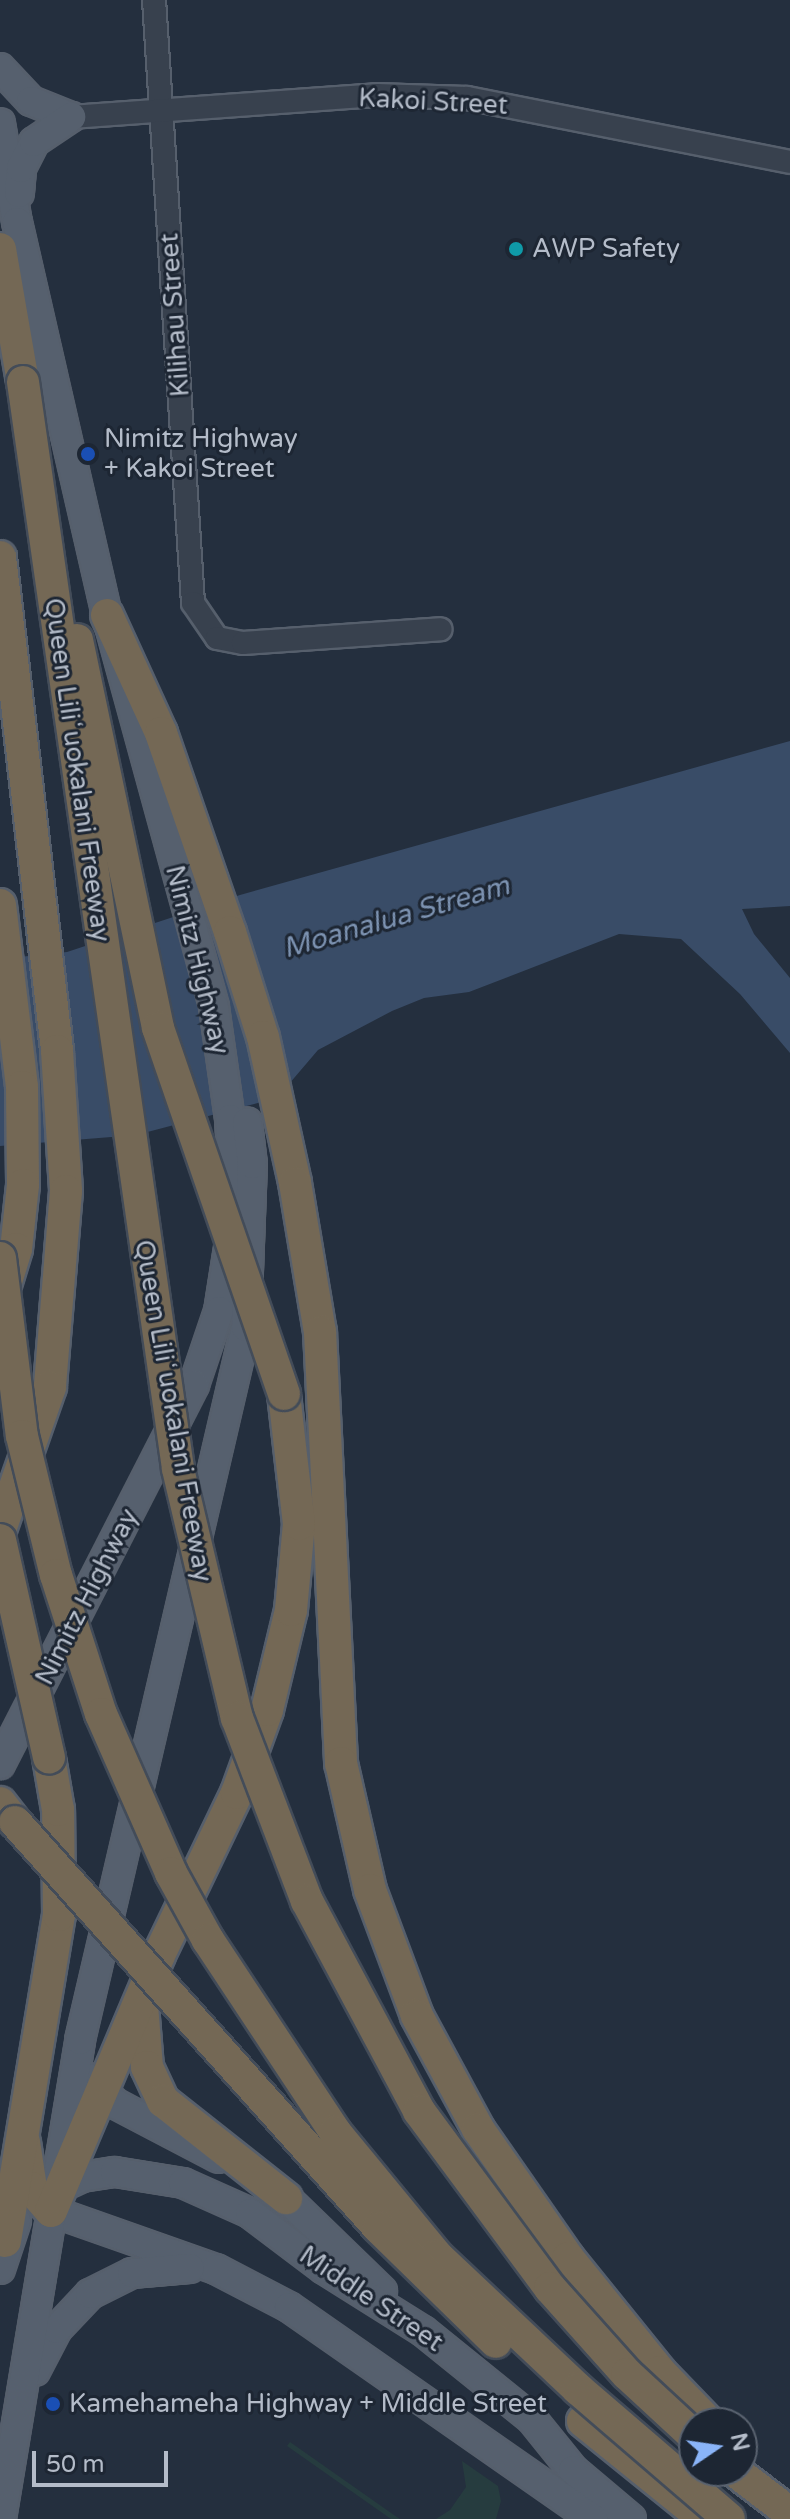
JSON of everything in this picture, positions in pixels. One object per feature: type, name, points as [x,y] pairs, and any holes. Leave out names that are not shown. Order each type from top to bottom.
[{"type":"highway","name":"Queen Liliʻuokalani Freeway","points":[[9,235],[23,382],[178,1469],[237,1718],[313,1914],[419,2111],[550,2288],[627,2374],[678,2421]]},
{"type":"highway","points":[[23,382],[158,1028],[284,1394],[299,1524],[280,1663],[237,1793],[159,1955],[142,2004],[52,2196],[26,2170],[24,2142]]},
{"type":"highway","points":[[0,557],[57,1051],[66,1191],[58,1328],[50,1387],[0,1530]]},
{"type":"highway","points":[[107,615],[161,733],[263,1037],[312,1273],[320,1332],[341,1763],[352,1823],[386,1939],[417,2016],[478,2129],[520,2193],[608,2309],[695,2407]]},
{"type":"highway","points":[[0,905],[22,1087],[23,1185],[16,1249],[0,1303]]},
{"type":"highway","points":[[0,1258],[22,1436],[56,1575],[101,1714],[171,1873],[208,1940],[335,2132],[437,2256],[567,2379],[729,2519]]},
{"type":"highway","points":[[0,1540],[58,1810],[59,1915],[3,2255]]},
{"type":"highway","points":[[0,1803],[369,2217],[456,2307],[583,2421],[704,2519]]},
{"type":"highway","points":[[142,2004],[147,2067],[163,2101],[286,2198]]},
{"type":"highway","points":[[758,2473],[790,2506]]},
{"type":"highway","points":[[756,2487],[790,2513]]},
{"type":"main road","points":[[0,68],[31,101],[71,117]]},
{"type":"main road","points":[[9,235],[21,168],[34,142],[71,117]]},
{"type":"main road","name":"Nimitz Highway","points":[[0,123],[9,235],[107,615],[214,1007],[230,1119],[235,1209],[219,1311],[194,1385],[0,1764]]},
{"type":"main road","points":[[1,2519],[80,2040],[246,1327],[252,1164],[246,1114],[214,1007]]},
{"type":"main road","points":[[80,2040],[83,2064],[100,2093],[286,2198],[423,2331]]},
{"type":"main road","name":"Middle Street","points":[[52,2196],[115,2172],[155,2177],[209,2192],[250,2213],[324,2269],[423,2331],[531,2418],[573,2470],[631,2519]]},
{"type":"main road","points":[[3,2255],[52,2196]]},
{"type":"main road","name":"Middle Street","points":[[52,2196],[216,2269],[360,2354],[593,2519]]},
{"type":"main road","points":[[20,2413],[41,2355],[70,2312],[90,2294],[132,2273],[156,2268],[216,2269]]},
{"type":"street","name":"Kilihau Street","points":[[154,0],[193,603],[217,638],[243,643],[441,629]]},
{"type":"street","name":"Kakoi Street","points":[[71,117],[376,95],[467,98],[790,162]]},
{"type":"green space","points":[[290,2442],[400,2519],[391,2519],[287,2446]]},
{"type":"green space","points":[[462,2461],[498,2486],[501,2501],[496,2519],[436,2519],[450,2510],[466,2487]]},
{"type":"water","name":"Moanalua Stream","points":[[790,741],[790,906],[742,909],[754,934],[790,978],[790,1053],[740,994],[681,939],[619,934],[469,992],[424,998],[392,1011],[318,1050],[277,1098],[136,1135],[0,1146],[0,959],[67,952],[240,895]]},
{"type":"place","name":"AWP Safety","points":[[516,249]]},
{"type":"place","name":"Nimitz Highway + Kakoi Street","points":[[88,454]]},
{"type":"place","name":"Kamehameha Highway + Middle Street","points":[[53,2404]]}]
